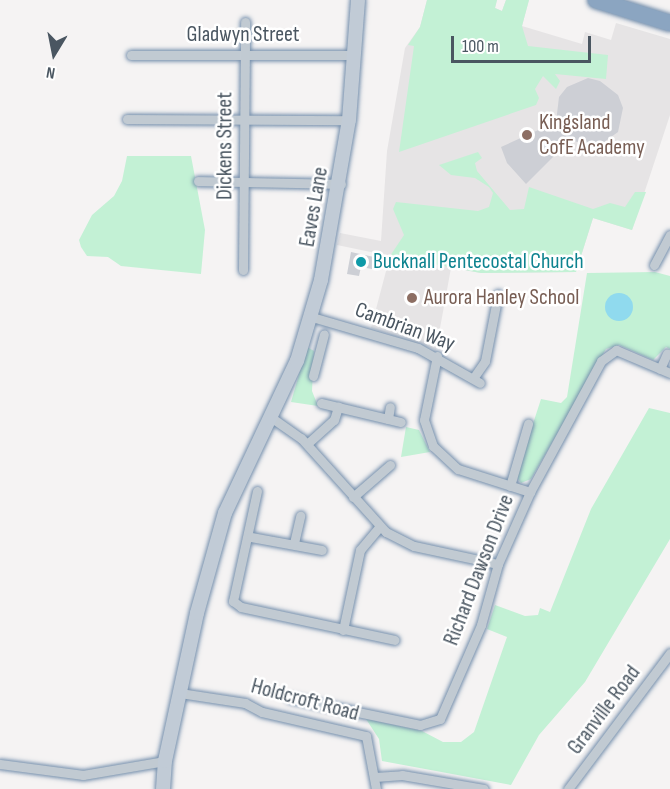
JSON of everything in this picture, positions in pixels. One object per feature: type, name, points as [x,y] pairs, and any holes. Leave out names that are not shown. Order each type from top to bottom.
[{"type":"highway","points":[[596,0],[670,23]]},
{"type":"street","name":"Eaves Lane","points":[[163,789],[165,761],[180,693],[225,513],[273,416],[312,316],[340,184],[349,120],[358,0]]},
{"type":"street","name":"Dickens Street","points":[[243,270],[245,22]]},
{"type":"street","name":"Gladwyn Street","points":[[131,55],[355,56]]},
{"type":"street","points":[[128,119],[349,120]]},
{"type":"street","points":[[198,181],[245,184],[340,184]]},
{"type":"street","points":[[654,265],[670,234]]},
{"type":"street","name":"Cambrian Way","points":[[312,316],[436,356],[477,380],[485,361],[498,294]]},
{"type":"street","points":[[313,376],[324,334]]},
{"type":"street","points":[[304,340],[320,346]]},
{"type":"street","name":"Richard Dawson Drive","points":[[290,698],[420,725],[434,723],[444,710],[482,626],[498,564],[530,492],[609,352],[623,352],[670,373]]},
{"type":"street","points":[[660,369],[667,353]]},
{"type":"street","points":[[436,356],[424,420],[433,446],[458,469],[530,492]]},
{"type":"street","points":[[321,403],[401,422]]},
{"type":"street","points":[[307,444],[334,420],[338,407]]},
{"type":"street","points":[[388,419],[390,407]]},
{"type":"street","points":[[273,416],[307,444],[380,526],[414,546],[498,564]]},
{"type":"street","points":[[510,486],[528,424]]},
{"type":"street","points":[[353,496],[390,465]]},
{"type":"street","points":[[257,491],[250,537],[233,601],[241,608],[395,640]]},
{"type":"street","points":[[294,543],[300,516]]},
{"type":"street","points":[[343,630],[360,550],[380,526]]},
{"type":"street","points":[[250,537],[294,543],[322,550]]},
{"type":"street","name":"Granville Road","points":[[568,789],[670,653]]},
{"type":"street","name":"Holdcroft Road","points":[[180,693],[245,703],[262,712],[357,732],[371,744],[376,789]]},
{"type":"street","points":[[0,764],[83,775],[165,761]]},
{"type":"street","points":[[375,777],[402,775],[484,789]]},
{"type":"shaded area","name":"Kingsland CofE Academy","points":[[427,0],[497,0],[495,8],[502,11],[506,0],[529,0],[522,26],[582,44],[585,32],[611,40],[616,23],[670,39],[670,115],[632,230],[593,218],[576,272],[481,273],[451,268],[436,350],[371,328],[390,256],[337,245],[340,233],[381,241],[387,151],[405,48],[420,27]]},
{"type":"green space","points":[[427,0],[497,0],[495,8],[502,11],[506,0],[529,0],[522,26],[528,46],[608,55],[606,79],[555,74],[560,81],[556,89],[543,76],[535,89],[539,98],[536,105],[399,152],[414,46],[408,45],[420,27]]},
{"type":"green space","points":[[478,152],[482,158],[475,163],[477,171],[510,210],[524,209],[529,187],[593,209],[610,203],[625,207],[635,192],[646,192],[632,230],[593,218],[576,272],[481,273],[390,256],[404,235],[393,209],[396,202],[478,211],[489,207],[493,193],[489,187],[475,178],[451,175],[439,165]]},
{"type":"green space","points":[[127,156],[191,156],[205,230],[201,274],[121,266],[108,257],[87,256],[81,247],[79,240],[92,215],[114,196],[122,181]]},
{"type":"green space","points":[[655,272],[670,276],[670,349],[666,347],[653,360],[619,345],[606,349],[531,479],[521,483],[516,476],[541,399],[561,403],[567,397],[587,273]]},
{"type":"green space","points":[[307,347],[314,351],[312,391],[318,406],[291,402]]},
{"type":"green space","points":[[649,408],[670,413],[670,539],[585,682],[539,735],[511,785],[382,761],[379,739],[366,719],[422,731],[443,742],[461,742],[474,732],[507,637],[487,629],[495,605],[525,616],[538,615],[540,608],[550,612],[591,509]]},
{"type":"green space","points":[[406,427],[419,430],[430,452],[401,457]]},
{"type":"water","points":[[619,293],[629,297],[633,307],[629,317],[619,321],[609,317],[605,307],[609,297]]},
{"type":"building","points":[[588,78],[600,81],[618,95],[623,108],[618,132],[597,147],[570,140],[526,184],[507,163],[501,147],[556,122],[559,97],[567,87]]},
{"type":"building","name":"Bucknall Pentecostal Church","points":[[351,252],[374,257],[372,269],[361,267],[359,276],[347,274]]},
{"type":"place","name":"Kingsland CofE Academy","points":[[527,135]]},
{"type":"place","name":"Bucknall Pentecostal Church","points":[[361,262]]},
{"type":"place","name":"Aurora Hanley School","points":[[412,298]]}]
